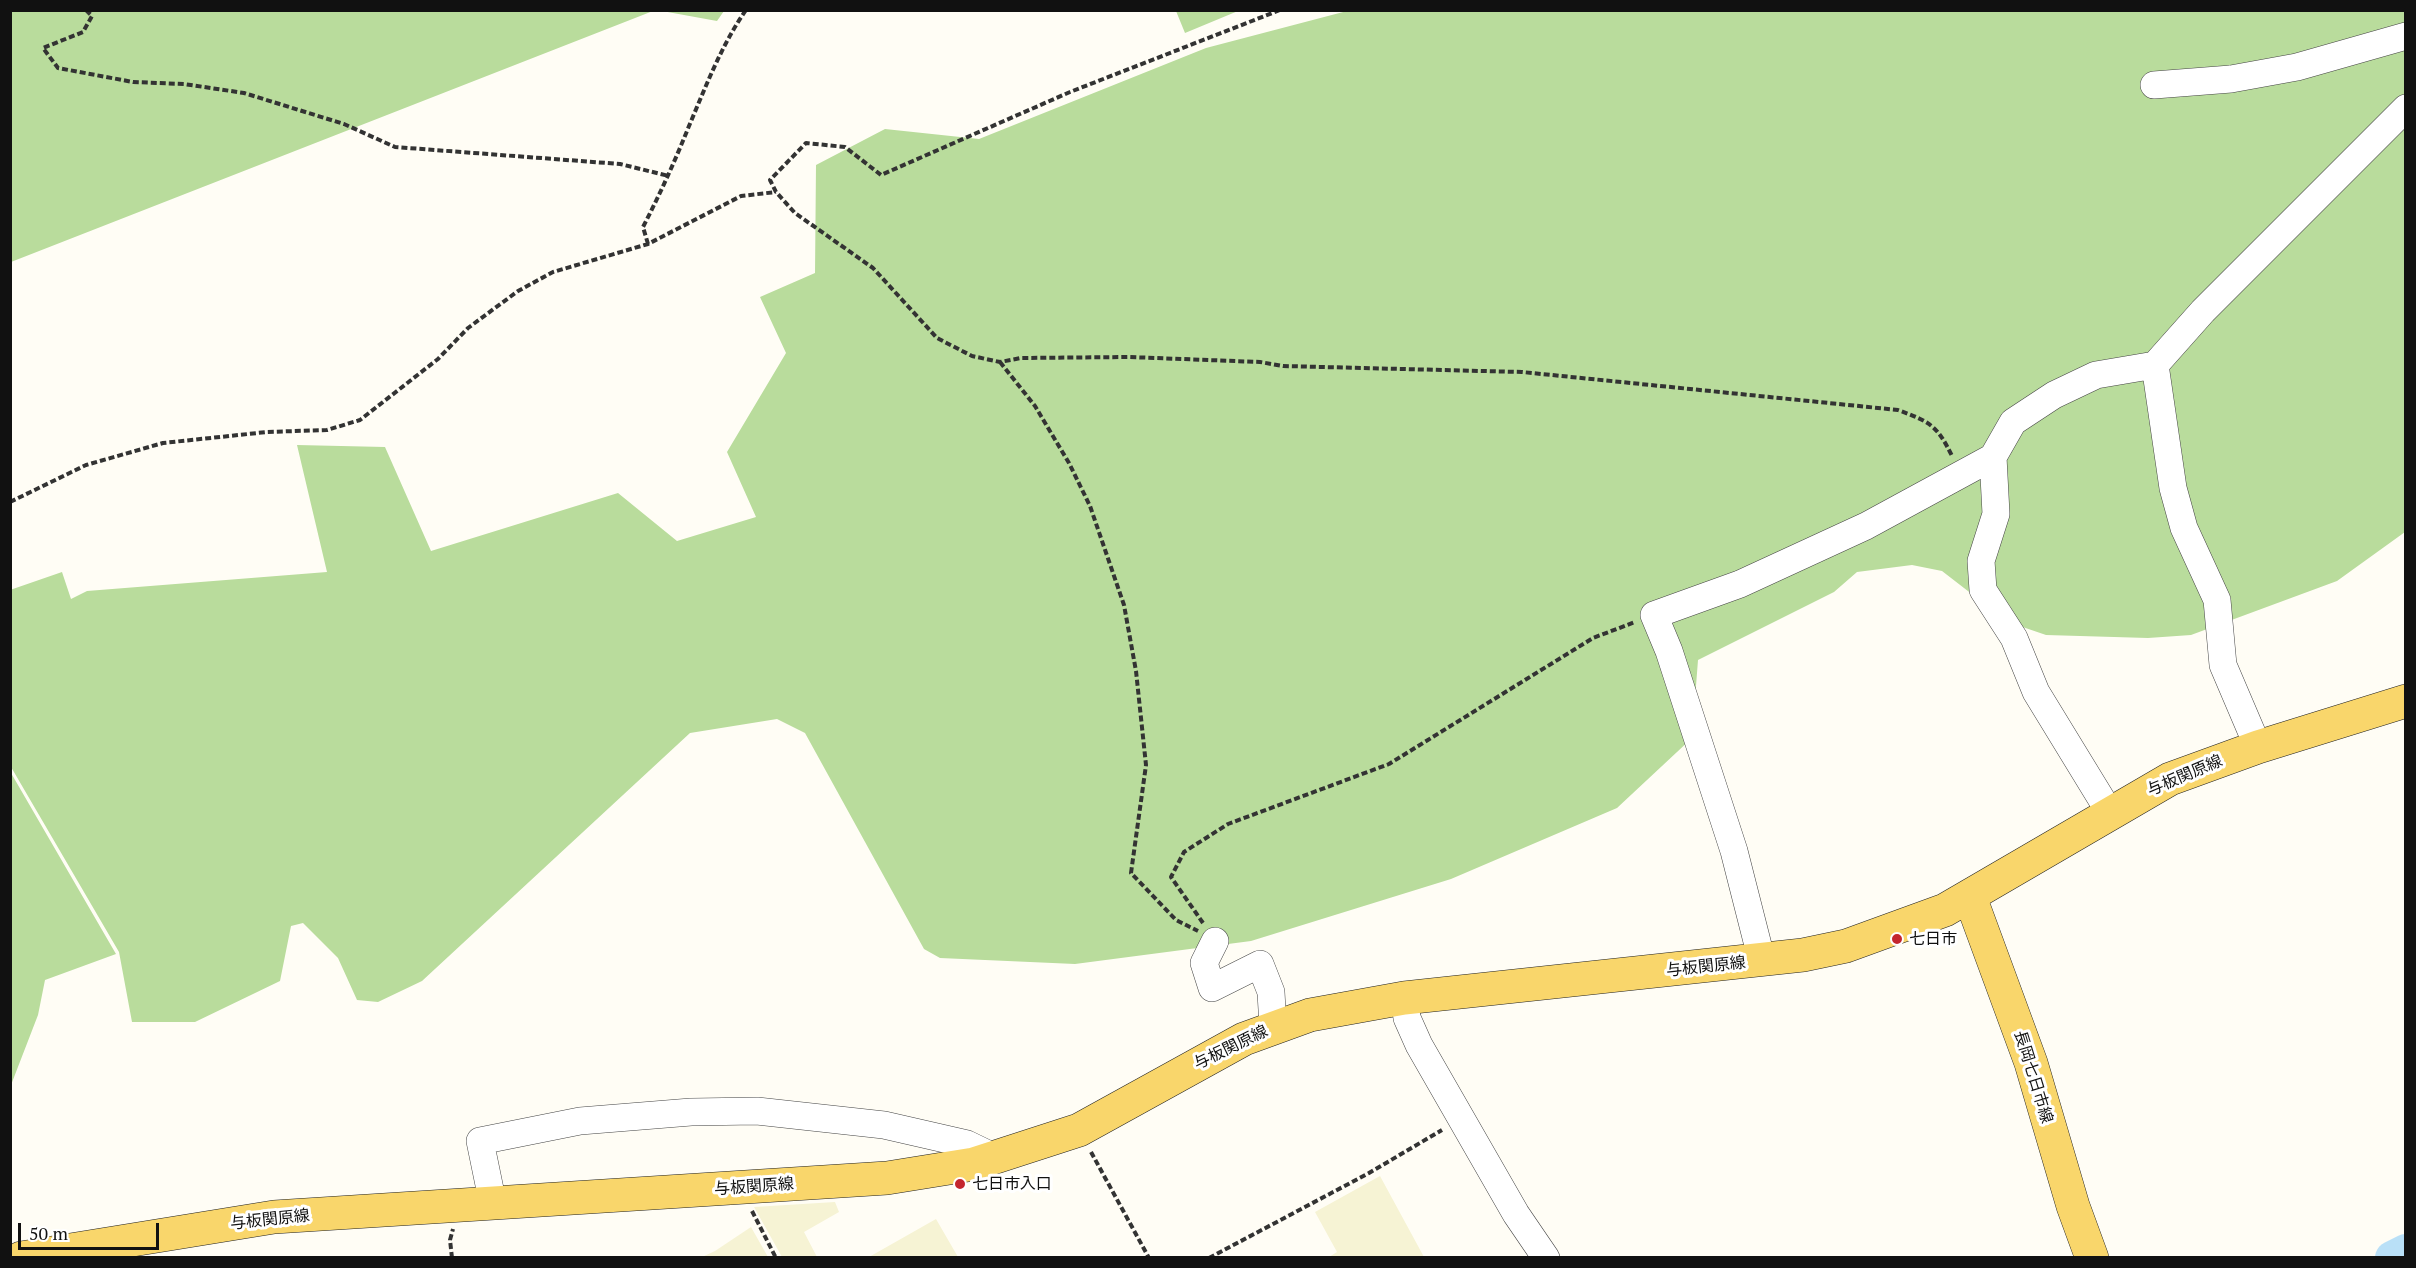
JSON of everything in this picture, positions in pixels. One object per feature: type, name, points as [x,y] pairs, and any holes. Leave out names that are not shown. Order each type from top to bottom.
[{"type":"main road","name":"与板関原線","points":[[21,1257],[274,1217],[887,1178],[931,1173],[996,1158],[1079,1130],[1205,1059],[1273,1027],[1310,1016],[1404,998],[1762,961],[1846,946],[1896,930],[1970,897],[2170,779],[2258,747],[2406,700]]},
{"type":"main road","name":"長岡七日市線","points":[[1970,897],[2031,1063],[2073,1206],[2092,1257]]},
{"type":"street","points":[[2154,85],[2231,79],[2297,67],[2406,36]]},
{"type":"street","points":[[2110,813],[2036,692],[2014,638],[1983,590],[1981,561],[1996,514],[1993,457],[2013,422],[2054,395],[2096,375],[2155,365],[2204,311],[2406,108]]},
{"type":"street","points":[[2155,365],[2173,488],[2181,518],[2217,600],[2223,665],[2258,747]]},
{"type":"street","points":[[1762,961],[1734,851],[1669,651],[1654,615],[1740,584],[1866,525],[1993,457]]},
{"type":"street","points":[[1215,941],[1204,963],[1212,988],[1260,964],[1271,992],[1273,1027]]},
{"type":"street","points":[[1404,998],[1407,1018],[1419,1045],[1516,1214],[1546,1257]]},
{"type":"street","points":[[493,1204],[480,1141],[580,1120],[691,1112],[757,1111],[906,1129],[967,1144],[996,1158]]},
{"type":"path","points":[[86,10],[92,16],[83,32],[43,48],[58,68],[134,82],[184,84],[244,93],[344,124],[395,147],[505,153],[620,164],[669,176]]},
{"type":"path","points":[[648,244],[643,227],[669,176],[714,65],[733,28],[746,10]]},
{"type":"path","points":[[1280,10],[1070,92],[881,175],[845,147],[806,143],[770,180],[776,192],[795,213],[838,246],[873,268],[937,338],[972,356],[1000,362],[1022,358],[1129,357],[1260,362],[1283,366],[1522,372],[1898,410],[1924,420],[1941,433],[1960,473]]},
{"type":"path","points":[[10,502],[86,465],[163,443],[267,432],[327,430],[360,420],[438,359],[468,328],[518,291],[553,272],[648,244],[741,196],[776,192]]},
{"type":"path","points":[[1000,362],[1035,406],[1069,463],[1090,506],[1124,605],[1136,671],[1146,765],[1131,873],[1176,920],[1215,941]]},
{"type":"path","points":[[1215,941],[1171,877],[1184,852],[1228,824],[1389,764],[1593,638],[1654,615]]},
{"type":"path","points":[[1209,1257],[1369,1173],[1462,1118]]},
{"type":"path","points":[[1079,1130],[1149,1257]]},
{"type":"path","points":[[745,1188],[752,1210],[776,1257]]},
{"type":"shaded area","points":[[1380,1176],[1424,1257],[1329,1257],[1337,1252],[1315,1212]]},
{"type":"shaded area","points":[[835,1202],[839,1212],[804,1232],[817,1257],[782,1257],[754,1207]]},
{"type":"shaded area","points":[[936,1219],[958,1257],[869,1257]]},
{"type":"shaded area","points":[[751,1227],[768,1257],[702,1257],[715,1251]]},
{"type":"green space","points":[[11,10],[653,10],[653,11],[11,262]]},
{"type":"green space","points":[[662,11],[724,11],[717,21]]},
{"type":"green space","points":[[1176,11],[1238,11],[1185,33]]},
{"type":"green space","points":[[1347,11],[2405,11],[2405,532],[2337,581],[2191,635],[2148,638],[2046,635],[2008,622],[1942,571],[1912,565],[1857,572],[1834,592],[1698,660],[1692,738],[1617,808],[1451,879],[1251,941],[1075,964],[940,958],[924,949],[805,733],[777,719],[690,733],[422,981],[378,1002],[357,1000],[338,958],[303,923],[291,926],[280,981],[195,1022],[132,1022],[119,952],[11,767],[10,590],[62,572],[71,599],[87,591],[327,572],[297,445],[385,447],[431,551],[618,493],[677,541],[756,517],[727,452],[786,353],[760,297],[815,273],[816,165],[885,129],[979,139],[1206,48]]},
{"type":"green space","points":[[11,773],[116,954],[45,980],[38,1015],[11,1085]]},
{"type":"waterway","points":[[2392,1258],[2406,1251]]},
{"type":"place","name":"七日市","points":[[1897,939]]},
{"type":"place","name":"七日市入口","points":[[960,1184]]}]
